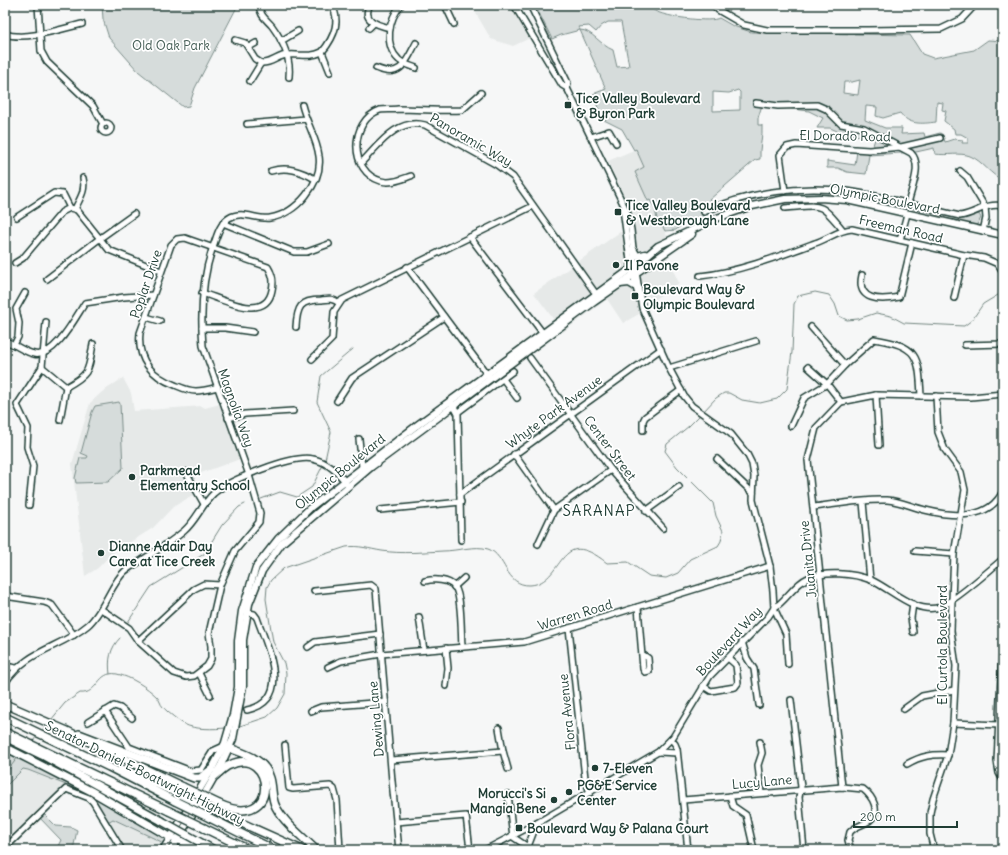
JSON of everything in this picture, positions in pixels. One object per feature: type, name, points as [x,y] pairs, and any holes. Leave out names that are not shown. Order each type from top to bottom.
[{"type":"highway","points":[[8,706],[65,730],[72,731],[194,778],[203,777],[228,765],[244,762],[250,763],[259,770],[265,783],[262,799],[257,805],[250,809],[234,810],[218,804],[69,734],[65,730]]},
{"type":"highway","name":"Senator Daniel E Boatwright Highway","points":[[6,717],[274,850]]},
{"type":"highway","name":"Senator Daniel E Boatwright Highway","points":[[5,732],[11,738],[169,811],[249,850]]},
{"type":"highway","points":[[226,747],[253,758],[264,766],[270,778],[275,806],[296,831],[316,850]]},
{"type":"highway","points":[[7,748],[91,791],[173,838],[205,850]]},
{"type":"highway","points":[[44,753],[214,850]]},
{"type":"highway","points":[[109,767],[130,772],[302,850]]},
{"type":"main road","name":"Olympic Boulevard","points":[[346,484],[362,467],[489,376],[547,338],[619,284],[654,250],[732,212],[785,199],[820,198],[847,200],[1003,235]]},
{"type":"main road","name":"Olympic Boulevard","points":[[489,376],[542,333],[596,294],[696,230]]},
{"type":"main road","points":[[634,249],[636,255],[639,256],[654,250]]},
{"type":"main road","points":[[619,284],[627,283],[634,286]]},
{"type":"main road","name":"Olympic Boulevard","points":[[163,850],[173,838],[213,773],[229,738],[243,686],[244,612],[256,567],[278,539],[310,508],[371,467],[452,403]]},
{"type":"main road","name":"Olympic Boulevard","points":[[171,850],[173,838]]},
{"type":"street","points":[[38,5],[41,51],[47,62],[93,106],[103,124]]},
{"type":"street","points":[[259,5],[262,15],[272,26],[287,55],[290,68],[289,77]]},
{"type":"street","points":[[235,40],[245,43],[249,47],[255,59],[261,63],[270,63],[287,55],[308,56],[322,52],[330,43],[334,33],[334,5]]},
{"type":"street","points":[[370,5],[367,12],[368,18],[374,23],[390,28]]},
{"type":"street","points":[[401,5],[393,18],[390,28],[391,47],[399,60],[416,68]]},
{"type":"street","points":[[445,5],[454,24]]},
{"type":"street","points":[[514,5],[562,85],[567,88]]},
{"type":"street","points":[[530,5],[568,83],[567,88],[623,208],[628,214],[634,249],[633,270]]},
{"type":"street","points":[[714,5],[718,10],[744,25],[758,28],[846,30],[941,29],[962,19],[975,5]]},
{"type":"street","points":[[369,28],[374,23]]},
{"type":"street","points":[[5,34],[10,36],[39,34],[82,24]]},
{"type":"street","points":[[281,41],[298,31]]},
{"type":"street","points":[[249,47],[256,43]]},
{"type":"street","points":[[376,68],[391,73],[405,63],[416,43]]},
{"type":"street","points":[[322,52],[330,72]]},
{"type":"street","points":[[250,81],[261,63]]},
{"type":"street","points":[[411,176],[393,182],[382,182],[373,177],[361,163],[356,141],[362,126],[373,114],[381,110],[462,110],[481,93]]},
{"type":"street","points":[[756,103],[778,106],[817,105],[826,109],[841,124],[864,128],[911,153],[916,162],[908,204]]},
{"type":"street","points":[[223,223],[234,215],[270,218],[291,209],[304,198],[315,180],[319,168],[320,158],[318,148],[302,105]]},
{"type":"street","points":[[247,124],[306,119]]},
{"type":"street","name":"Panoramic Way","points":[[361,163],[391,132],[415,122],[425,125],[498,165],[513,177],[596,294]]},
{"type":"street","points":[[591,137],[609,131],[616,143]]},
{"type":"street","name":"El Dorado Road","points":[[785,191],[780,155],[787,147],[796,145],[824,146],[869,150],[901,147],[940,138]]},
{"type":"street","points":[[271,171],[278,169],[294,170],[315,180]]},
{"type":"street","points":[[960,171],[967,177],[986,208],[984,231]]},
{"type":"street","points":[[15,263],[23,258],[62,212],[73,209],[84,190],[85,186],[83,178]]},
{"type":"street","points":[[704,212],[768,192],[819,189],[847,191],[960,216],[986,208],[991,204],[1003,206]]},
{"type":"street","points":[[16,217],[54,193],[62,194],[105,247],[115,254],[161,271]]},
{"type":"street","points":[[786,208],[820,205],[826,209],[843,230]]},
{"type":"street","points":[[312,359],[332,339],[334,312],[339,303],[407,267],[533,206]]},
{"type":"street","points":[[623,208],[633,270]]},
{"type":"street","points":[[47,279],[99,238],[134,214]]},
{"type":"street","points":[[900,240],[907,214]]},
{"type":"street","points":[[624,217],[628,231],[632,233]]},
{"type":"street","points":[[223,223],[294,252],[307,252],[328,244]]},
{"type":"street","name":"Magnolia Way","points":[[200,673],[208,666],[211,658],[211,646],[208,633],[220,585],[235,551],[255,527],[260,517],[260,507],[203,346],[202,293],[212,248],[223,223]]},
{"type":"street","name":"Freeman Road","points":[[700,276],[715,274],[797,250],[817,243],[843,230],[852,229],[964,255],[984,258],[998,264],[1003,272]]},
{"type":"street","points":[[470,237],[547,338]]},
{"type":"street","name":"Poplar Drive","points":[[202,293],[241,306],[260,306],[267,304],[270,299],[273,278],[268,267],[185,238],[177,239],[171,245],[140,333],[142,358],[153,373],[164,381],[187,390],[202,390],[218,387]]},
{"type":"street","points":[[862,275],[860,283],[862,291],[868,297],[884,300],[899,297],[912,243]]},
{"type":"street","points":[[954,298],[964,255]]},
{"type":"street","points":[[407,267],[489,376]]},
{"type":"street","name":"Boulevard Way","points":[[485,850],[537,824],[658,752],[671,739],[703,686],[742,642],[768,617],[774,608],[770,566],[754,507],[752,493],[754,471],[747,454],[731,434],[695,409],[681,390],[660,349],[634,286],[633,270]]},
{"type":"street","name":"Boulevard Way","points":[[633,270],[641,302]]},
{"type":"street","points":[[14,345],[18,337],[19,323],[16,309],[25,293]]},
{"type":"street","points":[[5,341],[33,354],[43,354],[56,345],[85,303],[153,294]]},
{"type":"street","points":[[296,327],[296,313],[303,303],[309,300],[332,299],[339,303]]},
{"type":"street","points":[[146,317],[160,321]]},
{"type":"street","points":[[337,401],[352,378],[444,317]]},
{"type":"street","points":[[28,505],[33,466],[27,446],[28,428],[17,405],[42,367],[46,322]]},
{"type":"street","points":[[811,327],[845,365]]},
{"type":"street","points":[[202,328],[225,328],[253,332]]},
{"type":"street","points":[[791,426],[804,398],[827,384],[845,365],[874,340],[891,342],[912,352],[919,365],[921,396]]},
{"type":"street","points":[[669,368],[756,341]]},
{"type":"street","points":[[66,387],[83,378],[89,368],[93,344]]},
{"type":"street","points":[[965,345],[1003,344]]},
{"type":"street","name":"Whyte Park Avenue","points":[[460,494],[660,349]]},
{"type":"street","name":"Center Street","points":[[530,358],[611,470],[646,511],[663,528]]},
{"type":"street","points":[[42,367],[66,387]]},
{"type":"street","points":[[808,368],[827,384],[841,402],[876,395],[971,397],[1003,394]]},
{"type":"street","points":[[458,412],[513,371]]},
{"type":"street","points":[[503,379],[517,398]]},
{"type":"street","points":[[60,420],[66,387]]},
{"type":"street","points":[[643,430],[642,421],[645,417],[681,390]]},
{"type":"street","points":[[876,395],[879,445]]},
{"type":"street","name":"El Curtola Boulevard","points":[[934,850],[930,834],[930,813],[933,799],[948,755],[953,723],[956,662],[951,631],[954,554],[965,490],[965,483],[961,472],[945,450],[938,432],[936,396]]},
{"type":"street","name":"Juanita Drive","points":[[841,402],[816,428],[808,460],[842,787]]},
{"type":"street","points":[[452,403],[458,412],[461,540]]},
{"type":"street","points":[[228,418],[245,414],[293,411]]},
{"type":"street","points":[[359,439],[362,467]]},
{"type":"street","points":[[514,454],[554,510]]},
{"type":"street","points":[[5,687],[6,678],[16,668],[34,655],[74,635],[89,624],[101,609],[123,572],[186,530],[204,504],[225,485],[293,460],[305,458],[319,460],[327,464],[346,484]]},
{"type":"street","points":[[717,459],[752,493]]},
{"type":"street","points":[[538,544],[554,510],[611,470]]},
{"type":"street","points":[[186,472],[204,504]]},
{"type":"street","points":[[646,511],[679,487]]},
{"type":"street","points":[[814,507],[890,501],[927,511],[960,516],[985,511],[995,504],[1003,491]]},
{"type":"street","points":[[380,510],[424,506],[426,503],[461,501]]},
{"type":"street","points":[[863,502],[870,580]]},
{"type":"street","points":[[915,551],[954,554]]},
{"type":"street","points":[[788,664],[786,634],[774,608],[805,579],[821,575],[852,575],[870,580],[913,604],[924,608],[935,608],[952,600],[1003,559]]},
{"type":"street","name":"Warren Road","points":[[328,667],[341,660],[381,654],[524,642],[770,566]]},
{"type":"street","points":[[454,587],[464,578]]},
{"type":"street","points":[[424,580],[441,581],[454,587],[459,598],[462,647]]},
{"type":"street","points":[[138,641],[194,589],[204,584],[220,585]]},
{"type":"street","name":"Dewing Lane","points":[[314,591],[365,586],[376,587],[399,850]]},
{"type":"street","points":[[5,596],[44,602],[52,605],[74,635]]},
{"type":"street","points":[[913,604],[911,618],[913,632]]},
{"type":"street","points":[[638,607],[642,654]]},
{"type":"street","points":[[101,609],[129,628],[138,641],[174,673],[186,677],[200,673],[210,695]]},
{"type":"street","points":[[244,612],[254,614],[257,618],[272,661],[274,682],[269,697],[265,702],[256,708],[247,710]]},
{"type":"street","points":[[419,617],[424,650]]},
{"type":"street","name":"Flora Avenue","points":[[569,628],[585,778],[590,793]]},
{"type":"street","points":[[308,647],[315,642],[380,634]]},
{"type":"street","points":[[1003,634],[998,767],[1003,780]]},
{"type":"street","points":[[742,642],[747,658],[754,669],[759,705]]},
{"type":"street","points":[[446,648],[448,668],[446,686]]},
{"type":"street","points":[[703,686],[711,690],[735,687],[738,683],[736,665],[728,658]]},
{"type":"street","points":[[5,666],[16,668]]},
{"type":"street","points":[[904,709],[922,696],[954,690]]},
{"type":"street","points":[[792,700],[804,850]]},
{"type":"street","points":[[311,711],[321,707],[386,702]]},
{"type":"street","points":[[88,722],[111,707],[117,706],[132,718]]},
{"type":"street","points":[[105,711],[129,747],[192,771],[201,770],[213,751],[226,747]]},
{"type":"street","points":[[953,723],[999,725]]},
{"type":"street","points":[[500,728],[502,751],[508,769]]},
{"type":"street","points":[[671,739],[676,744],[688,850]]},
{"type":"street","points":[[760,742],[762,748],[758,765],[761,793]]},
{"type":"street","points":[[285,745],[288,785],[291,789],[333,787],[337,800],[340,849]]},
{"type":"street","points":[[391,760],[502,751]]},
{"type":"street","points":[[658,752],[677,753]]},
{"type":"street","points":[[907,764],[918,757],[926,755],[948,755]]},
{"type":"street","points":[[842,787],[863,788],[870,794],[875,805],[875,810],[870,820],[852,829],[849,834],[848,842],[851,850]]},
{"type":"street","name":"Lucy Lane","points":[[683,800],[842,787]]},
{"type":"street","points":[[5,848],[66,789],[89,798],[93,802],[122,850]]},
{"type":"street","points":[[508,794],[513,837],[527,848],[537,824]]},
{"type":"street","points":[[730,796],[733,806],[746,815],[754,850]]},
{"type":"street","points":[[396,822],[466,816],[470,850]]},
{"type":"shaded area","points":[[471,5],[510,5],[530,38],[513,46],[491,39]]},
{"type":"shaded area","points":[[636,149],[645,167],[635,172],[648,201],[650,200],[655,209],[658,225],[662,225],[667,236],[659,240],[679,283],[646,305],[646,310],[623,323],[607,299],[563,332],[534,293],[620,232],[635,230],[630,210],[608,161]]},
{"type":"shaded area","name":"Parkmead Elementary School","points":[[123,378],[131,393],[134,411],[202,406],[205,408],[220,404],[240,459],[187,478],[195,494],[173,507],[153,528],[111,554],[98,568],[85,576],[72,464],[90,403],[102,392]]},
{"type":"shaded area","points":[[23,768],[66,785],[69,789],[13,840],[15,850],[5,850],[5,787]]},
{"type":"shaded area","points":[[113,819],[166,844],[163,850],[122,850],[106,823]]},
{"type":"green space","name":"Old Oak Park","points":[[102,5],[238,5],[195,88],[189,106],[183,107],[138,71],[109,38],[103,19]]},
{"type":"green space","points":[[535,5],[647,5],[656,12],[665,15],[699,20],[719,18],[733,26],[751,32],[910,35],[922,54],[933,58],[974,50],[988,40],[1003,41],[1003,180],[994,175],[975,158],[962,154],[935,154],[934,148],[916,152],[869,155],[866,174],[847,172],[838,168],[827,168],[827,161],[855,165],[857,151],[871,151],[875,139],[867,136],[847,135],[830,128],[817,128],[823,118],[809,111],[762,105],[758,118],[758,125],[762,125],[760,159],[755,160],[709,200],[710,204],[702,210],[705,217],[703,219],[697,222],[689,218],[676,230],[665,231],[662,225],[658,225],[655,209],[650,200],[648,201],[635,172],[644,167],[636,149],[634,150],[622,129],[602,119],[593,94],[606,89],[580,30],[552,39]],"holes":[[[608,22],[621,22],[629,66],[617,67],[613,50],[608,48],[588,32],[580,30],[578,27],[589,26],[596,32],[601,26]],[[860,80],[858,95],[843,93],[844,82]],[[738,90],[740,92],[740,110],[713,111],[713,92],[729,93]],[[937,102],[943,103],[942,110],[946,111],[944,121],[954,129],[955,134],[961,134],[968,138],[968,143],[962,143],[963,140],[954,139],[945,142],[943,135],[940,133],[925,137],[924,133],[901,134],[902,128],[885,128],[865,120],[866,106],[877,107],[876,116],[883,118],[900,113],[911,122],[936,122]]]},
{"type":"green space","points":[[979,214],[981,218],[976,226],[957,222],[959,219]]},
{"type":"green space","points":[[119,402],[123,468],[108,482],[76,483],[75,478],[80,458],[87,458],[88,456],[81,453],[95,406]]},
{"type":"green space","points":[[5,747],[170,837],[166,844],[113,819],[106,823],[93,802],[69,789],[66,785],[28,770],[23,769],[5,787]]},
{"type":"green space","points":[[42,812],[56,826],[71,827],[77,830],[73,850],[56,850],[61,840],[38,816]]},
{"type":"waterway","points":[[703,412],[716,398],[724,393],[729,393],[742,400],[760,403],[777,399],[787,389],[792,352],[794,304],[798,296],[815,292],[829,295],[835,304],[839,316],[847,320],[858,319],[876,313],[891,316],[904,323],[964,326],[972,320],[983,304],[1003,292]]},
{"type":"waterway","points":[[325,460],[331,432],[317,402],[321,376],[353,349]]},
{"type":"waterway","points":[[237,727],[267,717],[277,708],[285,694],[286,673],[284,663],[273,642],[266,599],[267,587],[271,580],[284,568],[346,547],[360,547],[404,553],[483,548],[494,552],[499,557],[510,576],[515,581],[530,585],[541,582],[550,575],[563,558],[570,552],[579,549],[591,552],[607,563],[628,562],[649,576],[666,578],[678,573],[690,559],[718,546],[721,541],[723,531],[716,516],[713,503],[677,467],[665,451],[667,444],[700,415]]},
{"type":"waterway","points":[[261,499],[280,492],[297,497],[312,487],[322,467]]},
{"type":"waterway","points":[[128,622],[151,587],[204,554],[222,525],[239,507],[245,504]]},
{"type":"waterway","points":[[110,674],[110,654],[120,638]]},
{"type":"waterway","points":[[51,720],[65,703],[80,693],[86,693],[91,690],[105,676],[117,674],[133,680],[148,690],[158,698],[161,705],[165,709],[188,726],[211,729],[226,728]]},
{"type":"waterway","points":[[42,731],[46,726]]},
{"type":"waterway","points":[[33,741],[37,736]]},
{"type":"waterway","points":[[5,774],[18,757]]},
{"type":"place","name":"Tice Valley Boulevard & Byron Park","points":[[568,105]]},
{"type":"place","name":"Tice Valley Boulevard & Westborough Lane","points":[[618,212]]},
{"type":"place","name":"Il Pavone","points":[[616,265]]},
{"type":"place","name":"Boulevard Way & Olympic Boulevard","points":[[635,296]]},
{"type":"place","name":"Parkmead Elementary School","points":[[132,477]]},
{"type":"place","name":"Dianne Adair Day Care at Tice Creek","points":[[101,553]]},
{"type":"place","name":"7-Eleven","points":[[595,768]]},
{"type":"place","name":"PG&E Service Center","points":[[569,792]]},
{"type":"place","name":"Morucci's Si Mangia Bene","points":[[554,800]]},
{"type":"place","name":"Boulevard Way & Palana Court","points":[[519,828]]},
{"type":"district","name":"SARANAP","points":[[599,510]]}]
